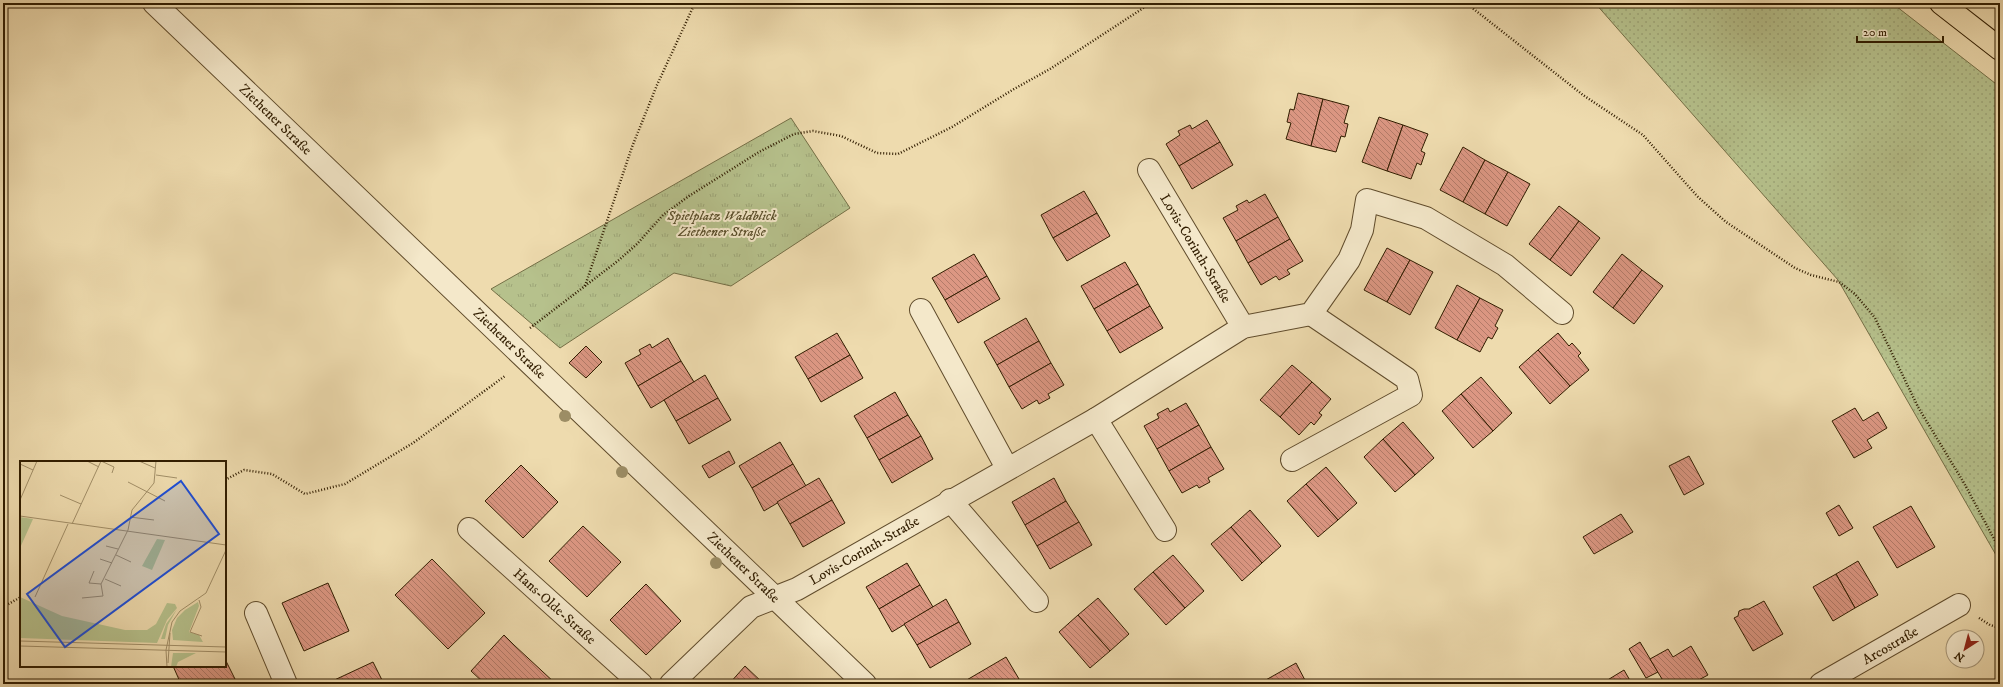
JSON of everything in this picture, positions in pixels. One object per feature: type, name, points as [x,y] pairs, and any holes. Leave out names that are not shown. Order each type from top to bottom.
[{"type":"main road","points":[[1941,3],[2000,49]]},
{"type":"street","name":"Ziethener Straße","points":[[154,3],[865,684]]},
{"type":"street","name":"Lovis-Corinth-Straße","points":[[1149,170],[1243,327]]},
{"type":"street","points":[[1292,460],[1411,395],[1408,379],[1311,314],[1349,260],[1362,230],[1367,200],[1426,218],[1505,265],[1562,313]]},
{"type":"street","points":[[921,310],[1007,468]]},
{"type":"street","name":"Lovis-Corinth-Straße","points":[[776,598],[797,589],[950,500],[1096,419],[1243,327],[1311,314]]},
{"type":"street","points":[[1096,419],[1165,530]]},
{"type":"street","points":[[950,500],[1037,601]]},
{"type":"street","name":"Hans-Olde-Straße","points":[[469,529],[641,684]]},
{"type":"street","points":[[671,684],[751,607],[776,598]]},
{"type":"street","name":"Arcostraße","points":[[1821,684],[1959,605]]},
{"type":"street","points":[[256,613],[286,684]]},
{"type":"path","points":[[585,286],[632,147],[657,85],[695,3]]},
{"type":"path","points":[[511,344],[637,244],[663,215],[689,196],[759,152],[794,134],[813,131],[841,136],[877,153],[898,154],[952,127],[1050,69],[1151,3]]},
{"type":"path","points":[[1466,3],[1583,95],[1643,135],[1697,196],[1726,222],[1795,268],[1811,275],[1839,282],[1855,294],[1875,318],[1918,407],[1964,483],[2000,550]]},
{"type":"path","points":[[226,479],[244,470],[272,474],[305,494],[345,484],[420,438],[507,375],[502,370]]},
{"type":"path","points":[[3,607],[20,598]]},
{"type":"green space","points":[[1595,3],[1892,3],[2000,87],[2000,562],[1838,280]]},
{"type":"green space","name":"Spielplatz Waldblick Ziethener Straße","points":[[791,118],[850,208],[731,286],[674,273],[560,348],[491,289]]},
{"type":"building","points":[[1298,93],[1323,99],[1311,146],[1286,139],[1291,123],[1287,122],[1290,109],[1294,110]]},
{"type":"building","points":[[1323,99],[1349,106],[1344,123],[1348,124],[1345,137],[1341,136],[1336,152],[1311,146]]},
{"type":"building","points":[[1379,117],[1403,125],[1387,171],[1362,162]]},
{"type":"building","points":[[1207,120],[1220,142],[1179,166],[1166,144],[1180,135],[1178,131],[1190,125],[1192,129]]},
{"type":"building","points":[[1403,125],[1428,134],[1421,151],[1425,153],[1421,165],[1417,163],[1411,179],[1387,171]]},
{"type":"building","points":[[1220,142],[1233,165],[1192,189],[1179,166]]},
{"type":"building","points":[[1463,147],[1485,160],[1463,202],[1440,190]]},
{"type":"building","points":[[1485,160],[1508,172],[1485,214],[1463,202]]},
{"type":"building","points":[[1508,172],[1530,184],[1507,226],[1485,214]]},
{"type":"building","points":[[1084,191],[1097,213],[1053,238],[1041,215]]},
{"type":"building","points":[[1265,194],[1278,217],[1236,241],[1223,218],[1238,210],[1236,206],[1247,200],[1249,203]]},
{"type":"building","points":[[1559,206],[1579,221],[1550,260],[1529,244]]},
{"type":"building","points":[[1097,213],[1110,236],[1067,261],[1053,238]]},
{"type":"building","points":[[1278,217],[1290,239],[1248,263],[1236,241]]},
{"type":"building","points":[[1579,221],[1600,238],[1571,276],[1550,260]]},
{"type":"building","points":[[1290,239],[1303,261],[1287,270],[1290,274],[1279,280],[1276,276],[1261,285],[1248,263]]},
{"type":"building","points":[[1387,248],[1410,260],[1387,302],[1364,290]]},
{"type":"building","points":[[974,254],[987,276],[945,300],[932,278]]},
{"type":"building","points":[[1622,254],[1642,270],[1613,308],[1593,292]]},
{"type":"building","points":[[1410,260],[1433,272],[1410,315],[1387,302]]},
{"type":"building","points":[[1125,262],[1138,284],[1094,309],[1081,286]]},
{"type":"building","points":[[1642,270],[1663,286],[1634,324],[1613,308]]},
{"type":"building","points":[[987,276],[1000,299],[958,323],[945,300]]},
{"type":"building","points":[[1138,284],[1150,306],[1107,331],[1094,309]]},
{"type":"building","points":[[1457,285],[1480,298],[1457,340],[1435,328]]},
{"type":"building","points":[[1480,298],[1503,310],[1495,326],[1498,328],[1492,339],[1488,337],[1480,352],[1457,340]]},
{"type":"building","points":[[1150,306],[1163,328],[1120,353],[1107,331]]},
{"type":"building","points":[[1026,318],[1039,341],[997,365],[984,342]]},
{"type":"building","points":[[837,333],[850,355],[808,379],[795,357]]},
{"type":"building","points":[[1558,333],[1569,346],[1572,343],[1581,353],[1578,356],[1589,370],[1570,386],[1538,350]]},
{"type":"building","points":[[668,338],[681,361],[638,386],[625,363],[641,354],[639,350],[650,344],[652,348]]},
{"type":"building","points":[[1039,341],[1051,363],[1009,387],[997,365]]},
{"type":"building","points":[[586,346],[602,362],[586,378],[569,363]]},
{"type":"building","points":[[1538,350],[1570,386],[1550,404],[1519,367]]},
{"type":"building","points":[[850,355],[863,378],[821,402],[808,379]]},
{"type":"building","points":[[681,361],[694,382],[651,408],[638,386]]},
{"type":"building","points":[[1051,363],[1064,385],[1048,394],[1050,398],[1039,404],[1037,400],[1022,409],[1009,387]]},
{"type":"building","points":[[1292,365],[1312,382],[1280,417],[1260,400]]},
{"type":"building","points":[[705,375],[718,398],[676,421],[664,400]]},
{"type":"building","points":[[1481,377],[1512,413],[1493,431],[1461,394]]},
{"type":"building","points":[[1312,382],[1331,399],[1319,413],[1322,415],[1314,425],[1311,422],[1299,435],[1280,417]]},
{"type":"building","points":[[895,392],[908,415],[867,438],[854,416]]},
{"type":"building","points":[[1461,394],[1493,431],[1473,448],[1442,411]]},
{"type":"building","points":[[718,398],[731,420],[689,444],[676,421]]},
{"type":"building","points":[[1186,403],[1199,425],[1157,449],[1144,426],[1159,418],[1157,414],[1168,408],[1170,412]]},
{"type":"building","points":[[1855,408],[1863,421],[1878,412],[1887,428],[1867,440],[1872,448],[1854,458],[1832,421]]},
{"type":"building","points":[[908,415],[921,436],[879,460],[867,438]]},
{"type":"building","points":[[1403,422],[1434,458],[1415,475],[1383,439]]},
{"type":"building","points":[[1199,425],[1211,447],[1169,471],[1157,449]]},
{"type":"building","points":[[921,436],[933,459],[892,483],[879,460]]},
{"type":"building","points":[[1383,439],[1415,475],[1395,492],[1364,457]]},
{"type":"building","points":[[780,442],[793,464],[752,488],[739,466]]},
{"type":"building","points":[[1211,447],[1224,469],[1208,478],[1210,482],[1199,488],[1197,485],[1182,493],[1169,471]]},
{"type":"building","points":[[729,451],[735,463],[709,478],[702,466]]},
{"type":"building","points":[[1689,456],[1704,484],[1684,495],[1669,466]]},
{"type":"building","points":[[793,464],[806,486],[764,511],[752,488]]},
{"type":"building","points":[[521,465],[558,502],[523,538],[485,501]]},
{"type":"building","points":[[1326,467],[1357,503],[1338,520],[1306,484]]},
{"type":"building","points":[[819,478],[832,500],[790,524],[777,502]]},
{"type":"building","points":[[1054,478],[1066,501],[1025,525],[1012,502]]},
{"type":"building","points":[[1306,484],[1338,520],[1318,537],[1287,501]]},
{"type":"building","points":[[832,500],[845,523],[803,547],[790,524]]},
{"type":"building","points":[[1066,501],[1079,522],[1037,546],[1025,525]]},
{"type":"building","points":[[1839,505],[1853,528],[1839,536],[1826,513]]},
{"type":"building","points":[[1911,506],[1935,547],[1897,568],[1873,527]]},
{"type":"building","points":[[1250,510],[1281,546],[1262,563],[1231,527]]},
{"type":"building","points":[[1621,514],[1633,532],[1594,554],[1583,537]]},
{"type":"building","points":[[1079,522],[1092,545],[1050,569],[1037,546]]},
{"type":"building","points":[[583,526],[621,562],[587,597],[549,561]]},
{"type":"building","points":[[1231,527],[1262,563],[1242,581],[1211,544]]},
{"type":"building","points":[[1173,555],[1204,591],[1185,608],[1153,572]]},
{"type":"building","points":[[432,559],[485,613],[448,649],[395,595]]},
{"type":"building","points":[[1858,561],[1878,595],[1855,608],[1836,574]]},
{"type":"building","points":[[907,563],[920,585],[879,609],[866,587]]},
{"type":"building","points":[[1153,572],[1185,608],[1166,625],[1134,589]]},
{"type":"building","points":[[1836,574],[1855,608],[1833,621],[1813,587]]},
{"type":"building","points":[[328,583],[349,631],[304,651],[282,603]]},
{"type":"building","points":[[646,584],[681,621],[646,655],[610,620]]},
{"type":"building","points":[[920,585],[933,607],[892,632],[879,609]]},
{"type":"building","points":[[1098,598],[1129,634],[1110,651],[1078,615]]},
{"type":"building","points":[[946,599],[959,622],[917,645],[904,624]]},
{"type":"building","points":[[1764,601],[1783,634],[1753,651],[1734,618],[1738,616],[1739,611],[1749,609]]},
{"type":"building","points":[[1078,615],[1110,651],[1090,668],[1059,632]]},
{"type":"building","points":[[959,622],[971,644],[930,668],[917,645]]},
{"type":"building","points":[[504,635],[556,684],[485,684],[471,671]]},
{"type":"building","points":[[1640,642],[1658,672],[1646,678],[1629,649]]},
{"type":"building","points":[[1691,646],[1708,675],[1691,684],[1665,684],[1650,659],[1668,649],[1673,657]]},
{"type":"building","points":[[1006,657],[1019,679],[1011,684],[966,684],[965,681]]},
{"type":"building","points":[[226,661],[235,679],[225,684],[181,684],[173,667],[226,667]]},
{"type":"building","points":[[373,662],[384,684],[328,683]]},
{"type":"building","points":[[1296,663],[1307,684],[1266,684],[1264,681]]},
{"type":"building","points":[[745,666],[764,684],[729,684]]},
{"type":"building","points":[[1624,670],[1632,684],[1601,684]]}]
